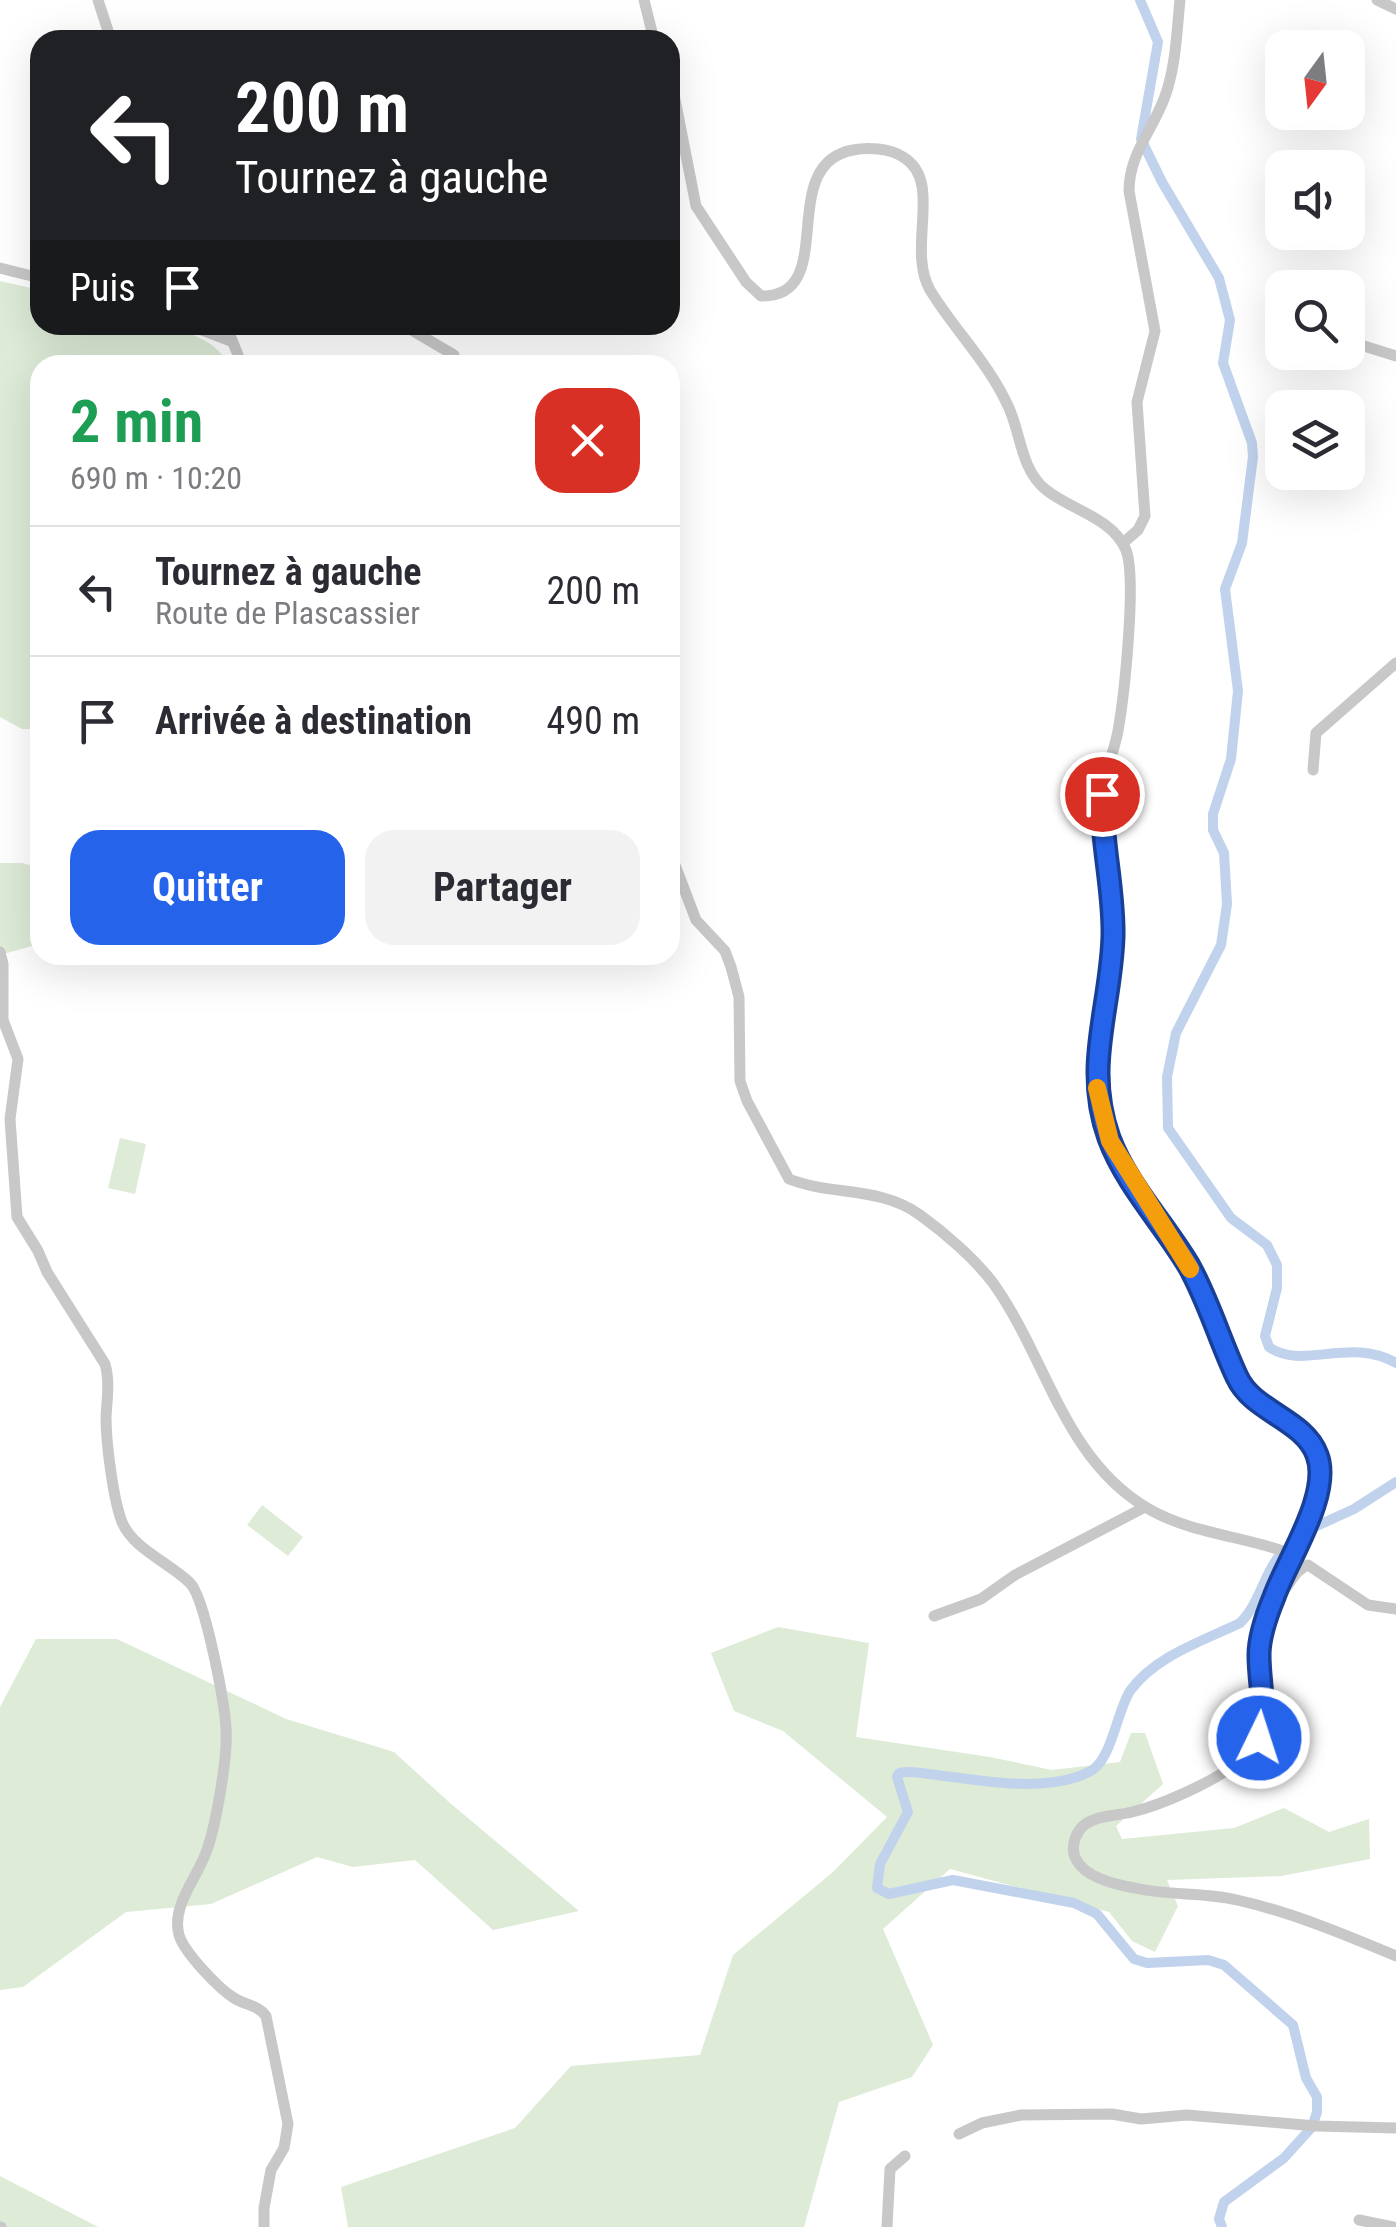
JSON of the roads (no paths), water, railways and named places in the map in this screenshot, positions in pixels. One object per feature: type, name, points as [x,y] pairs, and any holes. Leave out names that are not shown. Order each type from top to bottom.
[{"type":"street","points":[[98,0],[108,30]]},
{"type":"street","points":[[644,0],[652,30]]},
{"type":"street","points":[[1122,543],[1138,530],[1145,516],[1137,402],[1155,331],[1129,176],[1168,87],[1180,0]]},
{"type":"street","points":[[1377,0],[1396,9]]},
{"type":"street","points":[[680,135],[696,206],[746,282],[762,296],[783,294],[797,280],[803,264],[813,185],[822,167],[838,154],[856,149],[878,149],[903,156],[918,173],[924,196],[919,252],[922,275],[993,374],[1014,417],[1029,473],[1047,492],[1102,522],[1122,543],[1128,556],[1129,612],[1117,736],[1102,794],[1112,883],[1113,939],[1098,1042],[1097,1096],[1110,1141],[1188,1266],[1237,1378],[1251,1398],[1302,1434],[1317,1453],[1318,1491],[1274,1597],[1259,1653],[1264,1721],[1259,1738],[1244,1758],[1221,1774],[1136,1812],[1090,1821],[1077,1832],[1076,1860],[1111,1883],[1178,1896],[1240,1900],[1396,1956]]},
{"type":"street","points":[[0,268],[30,276]]},
{"type":"street","points":[[215,335],[231,341]]},
{"type":"street","points":[[229,335],[237,355]]},
{"type":"street","points":[[420,335],[454,355]]},
{"type":"street","points":[[1365,346],[1396,356]]},
{"type":"street","points":[[1313,770],[1316,734],[1396,663]]},
{"type":"street","points":[[680,878],[696,920],[725,952],[732,967],[739,997],[740,1081],[789,1180],[894,1200],[920,1215],[992,1282],[1080,1446],[1104,1474],[1166,1518],[1292,1554]]},
{"type":"street","points":[[0,952],[3,1020],[18,1059],[10,1119],[12,1181],[18,1218],[105,1364],[113,1488],[123,1523],[131,1535],[190,1582],[199,1595],[220,1687],[226,1731],[209,1845],[180,1908],[178,1932],[202,1968],[230,1996],[258,2008],[266,2016],[288,2124],[284,2148],[271,2170],[264,2227]]},
{"type":"street","points":[[934,1616],[981,1599],[1015,1574],[1145,1506]]},
{"type":"street","points":[[1274,1597],[1283,1593],[1299,1568],[1308,1566],[1368,1605],[1396,1609]]},
{"type":"street","points":[[959,2134],[1021,2115],[1112,2114],[1142,2119],[1186,2115],[1396,2128]]},
{"type":"street","points":[[886,2227],[890,2169],[905,2156]]},
{"type":"street","points":[[1358,2220],[1393,2227]]},
{"type":"waterway","points":[[1140,0],[1158,42],[1141,139],[1219,278],[1230,320],[1223,363],[1252,443],[1253,457],[1242,543],[1225,589],[1238,691],[1231,759],[1213,814],[1213,830],[1224,853],[1227,904],[1221,945],[1176,1033],[1167,1077],[1168,1128],[1231,1218],[1267,1245],[1277,1265],[1277,1288],[1265,1336],[1269,1347],[1296,1356],[1361,1352],[1396,1363]]},
{"type":"waterway","points":[[1310,1529],[1354,1509],[1396,1482]]},
{"type":"waterway","points":[[1280,1555],[1240,1623],[1180,1651],[1140,1679],[1125,1700],[1103,1758],[1089,1772],[1034,1784],[899,1773],[908,1812],[880,1864],[877,1888],[889,1894],[953,1880],[1074,1903],[1097,1914],[1134,1959],[1147,1963],[1208,1960],[1224,1965],[1293,2025],[1306,2078],[1317,2097],[1313,2124]]},
{"type":"waterway","points":[[1222,2227],[1219,2219],[1224,2202],[1284,2158],[1312,2127]]}]
